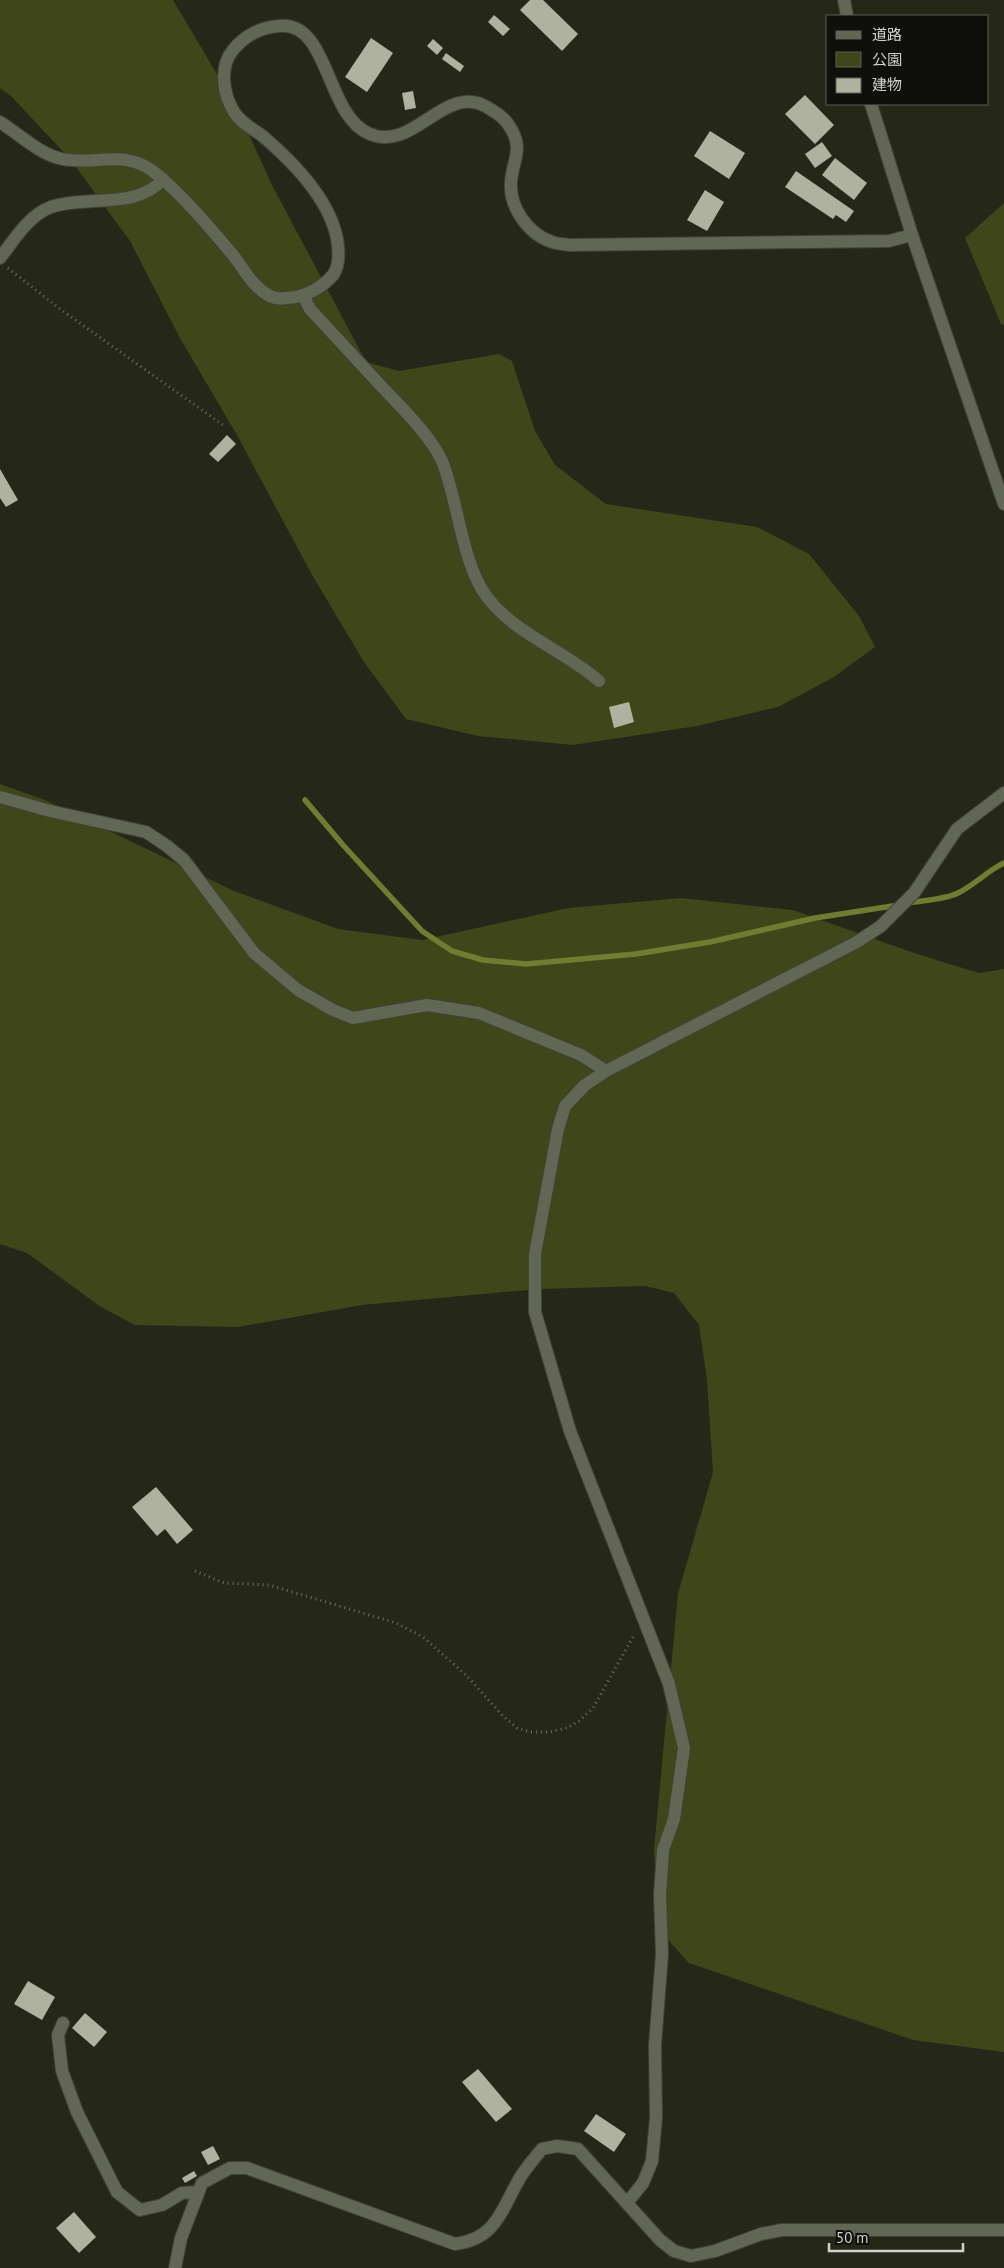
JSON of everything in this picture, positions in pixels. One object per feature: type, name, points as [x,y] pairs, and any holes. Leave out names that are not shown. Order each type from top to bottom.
[{"type":"street","points":[[844,0],[847,15]]},
{"type":"street","points":[[0,122],[38,148],[59,159],[120,158],[148,166],[163,179],[217,237],[257,287],[271,297],[285,298],[313,291],[336,272],[339,257],[334,227],[322,204],[302,176],[263,136],[240,120],[227,99],[224,85],[224,68],[228,56],[242,38],[276,26],[288,25],[310,39],[318,51],[338,101],[352,124],[371,135],[392,137],[411,130],[442,109],[466,101],[481,103],[506,120],[516,139],[518,150],[511,179],[512,195],[517,213],[536,233],[551,242],[570,245],[889,241],[912,235]]},
{"type":"street","points":[[871,105],[912,235],[1004,504]]},
{"type":"street","points":[[0,260],[25,226],[51,208],[148,193],[163,179]]},
{"type":"street","points":[[303,295],[310,309],[414,421],[441,459],[455,499],[473,567],[486,595],[498,610],[513,622],[599,681]]},
{"type":"street","points":[[627,2203],[644,2183],[652,2161],[656,2118],[655,2045],[662,1954],[660,1895],[663,1850],[674,1819],[684,1748],[669,1684],[570,1431],[534,1312],[535,1254],[558,1129],[566,1106],[585,1085],[606,1071],[857,942],[881,926],[914,893],[957,829],[1004,793]]},
{"type":"street","points":[[0,797],[50,812],[146,832],[184,860],[254,953],[298,990],[333,1010],[353,1018],[427,1005],[480,1013],[582,1054],[606,1071]]},
{"type":"street","points":[[63,2022],[58,2035],[62,2071],[77,2112],[117,2192],[140,2210],[162,2205],[182,2193],[197,2192]]},
{"type":"street","points":[[175,2268],[181,2238],[197,2192],[202,2183],[230,2168],[247,2168],[454,2244],[471,2242],[492,2228],[518,2181],[542,2149],[556,2146],[578,2150],[660,2240],[674,2251],[691,2256],[782,2230],[1004,2230]]},
{"type":"path","points":[[0,260],[60,309],[223,425]]},
{"type":"path","points":[[195,1571],[224,1583],[269,1586],[396,1623],[422,1637],[466,1675],[503,1716],[518,1728],[530,1732],[549,1732],[567,1728],[579,1721],[593,1708],[643,1619]]},
{"type":"green space","points":[[0,0],[173,0],[237,108],[272,185],[366,362],[399,371],[499,354],[512,361],[535,431],[555,465],[606,504],[757,527],[809,554],[859,616],[875,647],[834,677],[778,707],[697,726],[573,745],[478,736],[406,719],[364,662],[311,573],[237,435],[181,340],[130,241],[70,159],[11,96],[0,88]]},
{"type":"green space","points":[[1004,203],[1004,325],[1001,324],[965,238]]},
{"type":"green space","points":[[0,784],[45,800],[234,891],[338,929],[422,940],[568,908],[681,898],[793,910],[917,954],[979,973],[1004,969],[1004,2052],[913,2040],[689,1963],[658,1929],[654,1849],[678,1594],[713,1472],[707,1380],[699,1325],[674,1293],[645,1286],[539,1289],[362,1305],[238,1327],[135,1325],[101,1307],[27,1253],[0,1244]]},
{"type":"building","points":[[530,0],[543,0],[578,34],[562,51],[520,10]]},
{"type":"building","points":[[494,15],[510,29],[503,36],[488,22]]},
{"type":"building","points":[[371,38],[393,53],[367,92],[345,77]]},
{"type":"building","points":[[433,39],[443,48],[437,55],[427,46]]},
{"type":"building","points":[[446,53],[464,66],[460,72],[442,59]]},
{"type":"building","points":[[413,91],[416,108],[405,110],[402,93]]},
{"type":"building","points":[[805,95],[834,125],[815,144],[785,114]]},
{"type":"building","points":[[710,131],[745,153],[729,179],[694,156]]},
{"type":"building","points":[[822,142],[832,156],[815,168],[805,154]]},
{"type":"building","points":[[835,158],[867,183],[854,200],[822,175]]},
{"type":"building","points":[[796,171],[854,211],[846,222],[836,215],[833,219],[785,187]]},
{"type":"building","points":[[705,190],[724,202],[707,231],[687,220]]},
{"type":"building","points":[[227,435],[236,444],[218,462],[209,454]]},
{"type":"building","points":[[0,469],[18,500],[6,507],[0,498]]},
{"type":"building","points":[[629,702],[634,722],[614,728],[609,707]]},
{"type":"building","points":[[156,1487],[193,1530],[177,1544],[165,1529],[157,1536],[132,1507]]},
{"type":"building","points":[[28,1981],[55,1997],[42,2020],[14,2004]]},
{"type":"building","points":[[85,2013],[107,2032],[94,2047],[72,2028]]},
{"type":"building","points":[[478,2069],[512,2109],[496,2122],[462,2082]]},
{"type":"building","points":[[596,2114],[626,2134],[614,2152],[584,2131]]},
{"type":"building","points":[[213,2146],[220,2159],[208,2165],[201,2152]]},
{"type":"building","points":[[194,2171],[197,2176],[185,2183],[182,2178]]},
{"type":"building","points":[[74,2212],[96,2237],[79,2253],[56,2228]]},
{"type":"waterway","points":[[305,800],[343,845],[422,931],[452,951],[483,960],[526,964],[636,954],[710,942],[815,918],[899,905]]},
{"type":"waterway","points":[[908,903],[952,895],[1004,863]]}]
